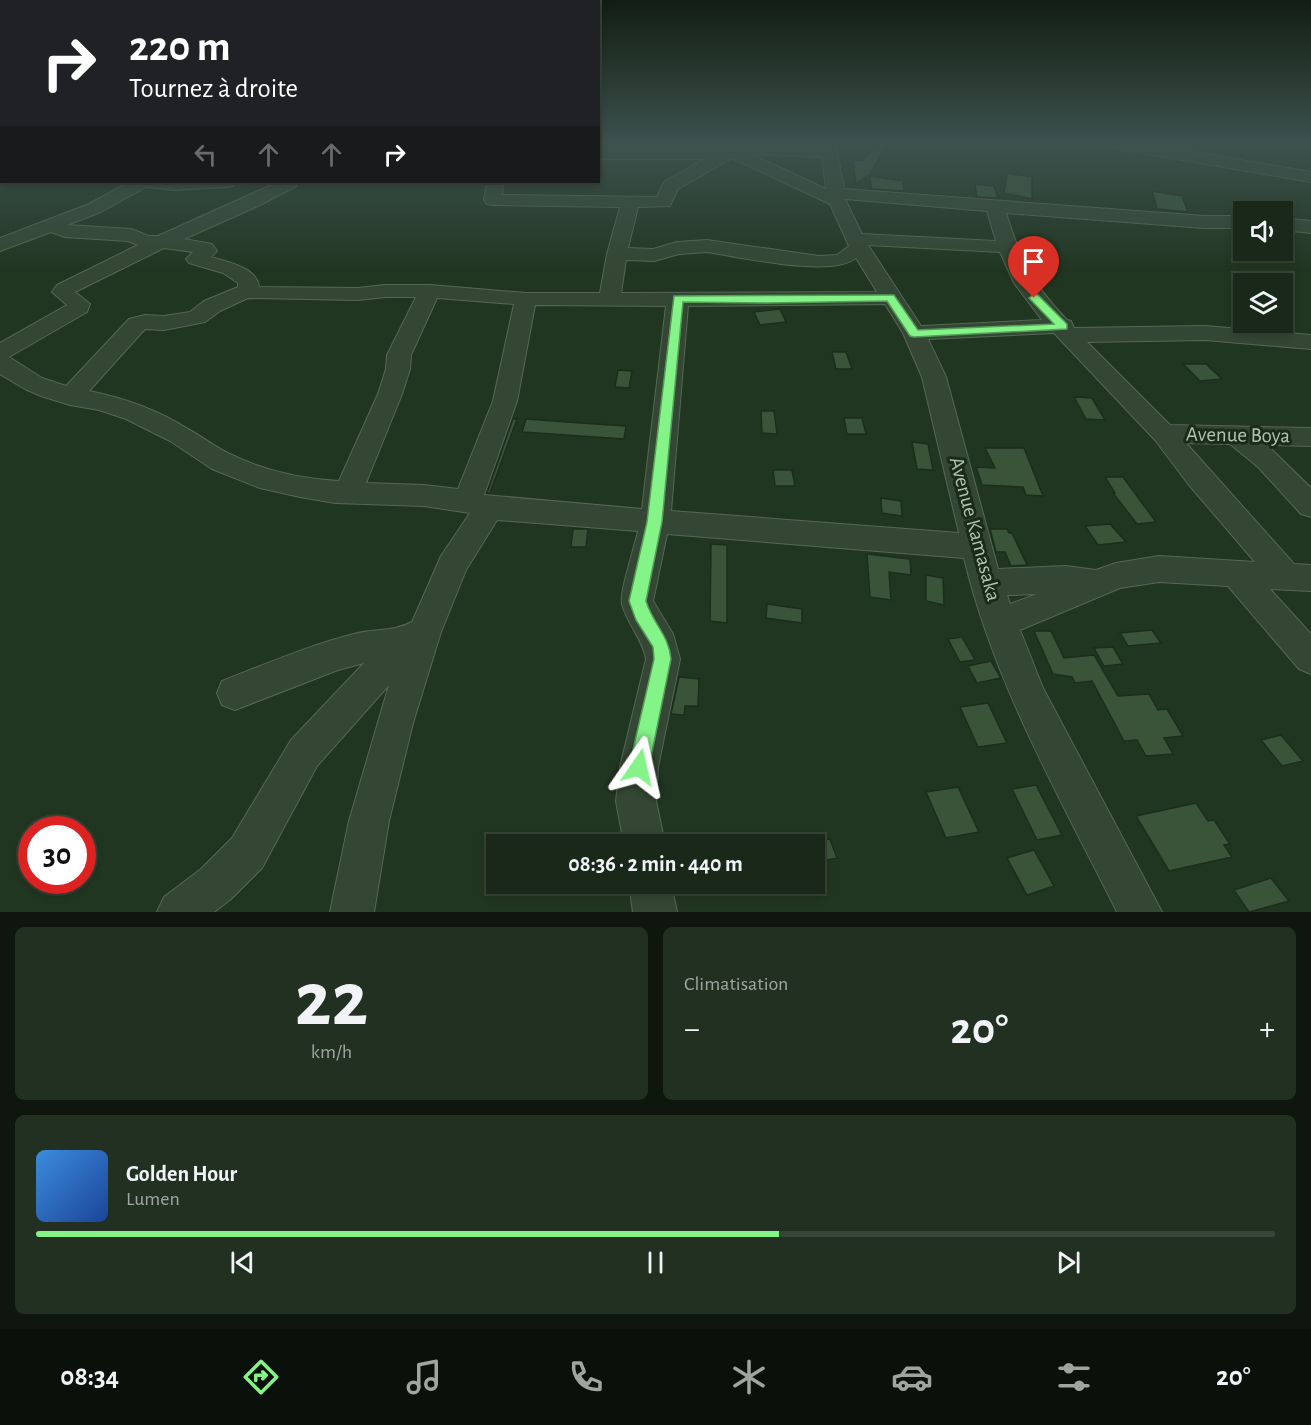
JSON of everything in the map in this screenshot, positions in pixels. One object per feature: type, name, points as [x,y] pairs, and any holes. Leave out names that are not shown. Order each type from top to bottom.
[{"type":"street","points":[[0,245],[95,208],[137,185]]},
{"type":"street","points":[[0,353],[79,308],[79,304],[62,291],[285,185]]},
{"type":"street","points":[[495,185],[494,200],[664,202],[670,186],[673,185]]},
{"type":"street","points":[[805,185],[835,197],[1204,222],[1233,222]]},
{"type":"street","name":"Avenue Kamasaka","points":[[833,185],[835,197],[857,243],[914,333],[934,377],[986,583],[1029,697],[1140,912]]},
{"type":"street","points":[[610,299],[617,254],[630,202]]},
{"type":"street","points":[[994,207],[1007,247],[1024,283],[1034,298],[1164,434],[1199,478],[1298,577]]},
{"type":"street","points":[[51,225],[65,231],[131,235],[146,242],[205,248],[207,251],[196,259],[230,269],[248,281],[249,290]]},
{"type":"street","points":[[1293,225],[1311,227]]},
{"type":"street","points":[[617,254],[654,255],[677,248],[707,246],[819,262],[842,260],[857,243],[1007,247]]},
{"type":"street","points":[[70,397],[137,324],[164,323],[197,317],[212,306],[249,290],[267,294],[315,295],[430,291],[526,299],[890,298]]},
{"type":"street","points":[[348,493],[390,394],[398,369],[399,355],[430,291]]},
{"type":"street","points":[[642,834],[636,801],[639,767],[663,659],[662,645],[642,615],[638,601],[655,522],[678,298]]},
{"type":"street","points":[[352,912],[369,821],[416,637],[479,504],[506,401],[526,299]]},
{"type":"street","points":[[914,333],[1066,331],[1205,333],[1311,342]]},
{"type":"street","points":[[0,362],[34,385],[70,397],[133,412],[178,434],[208,456],[248,473],[313,489],[348,493],[428,495],[479,504],[655,522],[976,548]]},
{"type":"street","name":"Avenue Boya","points":[[1164,434],[1194,432],[1237,436],[1311,437]]},
{"type":"street","points":[[1237,436],[1268,460],[1311,506]]},
{"type":"street","points":[[1000,623],[1127,574],[1159,569],[1298,577]]},
{"type":"street","points":[[1235,572],[1311,658]]},
{"type":"street","points":[[986,583],[1066,579],[1098,584]]},
{"type":"street","points":[[235,693],[337,655],[416,637]]},
{"type":"street","points":[[179,912],[216,884],[247,853],[304,753],[324,729],[416,637]]},
{"type":"street","points":[[652,894],[655,912]]},
{"type":"building","points":[[871,185],[903,185],[904,191],[871,189]]},
{"type":"building","points":[[975,185],[994,186],[998,198],[977,197]]},
{"type":"building","points":[[1005,185],[1032,185],[1032,199],[1004,193]]},
{"type":"building","points":[[1152,191],[1182,196],[1188,212],[1157,209]]},
{"type":"building","points":[[780,309],[786,322],[760,325],[754,312]]},
{"type":"building","points":[[832,352],[846,352],[852,369],[836,369]]},
{"type":"building","points":[[1183,364],[1206,364],[1222,379],[1200,381]]},
{"type":"building","points":[[618,370],[632,371],[629,388],[615,387]]},
{"type":"building","points":[[1074,397],[1092,398],[1105,420],[1086,419]]},
{"type":"building","points":[[761,411],[774,411],[777,434],[762,433]]},
{"type":"building","points":[[844,418],[862,418],[866,434],[847,434]]},
{"type":"building","points":[[513,419],[517,419],[490,493],[487,493]]},
{"type":"building","points":[[526,419],[626,426],[624,439],[522,432]]},
{"type":"building","points":[[912,442],[928,444],[933,470],[917,469]]},
{"type":"building","points":[[985,448],[1024,448],[1043,496],[1026,495],[1023,487],[982,485],[976,467],[995,468]]},
{"type":"building","points":[[773,470],[792,470],[795,486],[775,486]]},
{"type":"building","points":[[1105,477],[1123,477],[1156,522],[1137,524],[1113,493],[1115,493]]},
{"type":"building","points":[[881,498],[901,501],[902,516],[882,513]]},
{"type":"building","points":[[1110,524],[1126,542],[1098,545],[1085,526]]},
{"type":"building","points":[[573,529],[588,529],[586,547],[571,547]]},
{"type":"building","points":[[990,529],[1007,529],[1009,533],[1012,533],[1027,565],[1011,566],[1005,552],[996,552]]},
{"type":"building","points":[[711,544],[727,545],[727,623],[710,621]]},
{"type":"building","points":[[867,554],[910,559],[911,575],[889,572],[891,600],[870,597]]},
{"type":"building","points":[[926,575],[943,578],[944,605],[926,601]]},
{"type":"building","points":[[767,604],[802,609],[802,623],[766,618]]},
{"type":"building","points":[[1152,630],[1161,643],[1128,646],[1120,633]]},
{"type":"building","points":[[1034,631],[1051,631],[1064,658],[1094,655],[1118,696],[1149,694],[1158,710],[1167,709],[1183,736],[1164,738],[1173,754],[1146,756],[1137,740],[1124,741],[1092,681],[1075,683],[1072,677],[1053,674]]},
{"type":"building","points":[[962,637],[975,660],[960,662],[948,639]]},
{"type":"building","points":[[1113,647],[1123,664],[1104,666],[1094,648]]},
{"type":"building","points":[[991,661],[1001,678],[977,683],[968,666]]},
{"type":"building","points":[[679,677],[699,679],[698,706],[685,706],[684,715],[671,714]]},
{"type":"building","points":[[988,703],[1007,743],[978,747],[960,707]]},
{"type":"building","points":[[1281,735],[1303,761],[1282,766],[1261,740]]},
{"type":"building","points":[[1036,785],[1062,835],[1037,840],[1012,789]]},
{"type":"building","points":[[958,787],[979,832],[946,838],[926,792]]},
{"type":"building","points":[[1196,803],[1208,821],[1214,820],[1230,844],[1224,845],[1232,857],[1169,871],[1136,816]]},
{"type":"building","points":[[830,839],[837,858],[825,861],[825,840]]},
{"type":"building","points":[[1034,850],[1054,886],[1027,895],[1007,858]]},
{"type":"building","points":[[1271,878],[1289,901],[1249,912],[1234,890]]},
{"type":"route","points":[[639,767],[663,659],[662,645],[638,609],[638,601],[655,522],[678,298],[767,300],[890,298],[914,333],[1063,327],[1034,298]]}]
